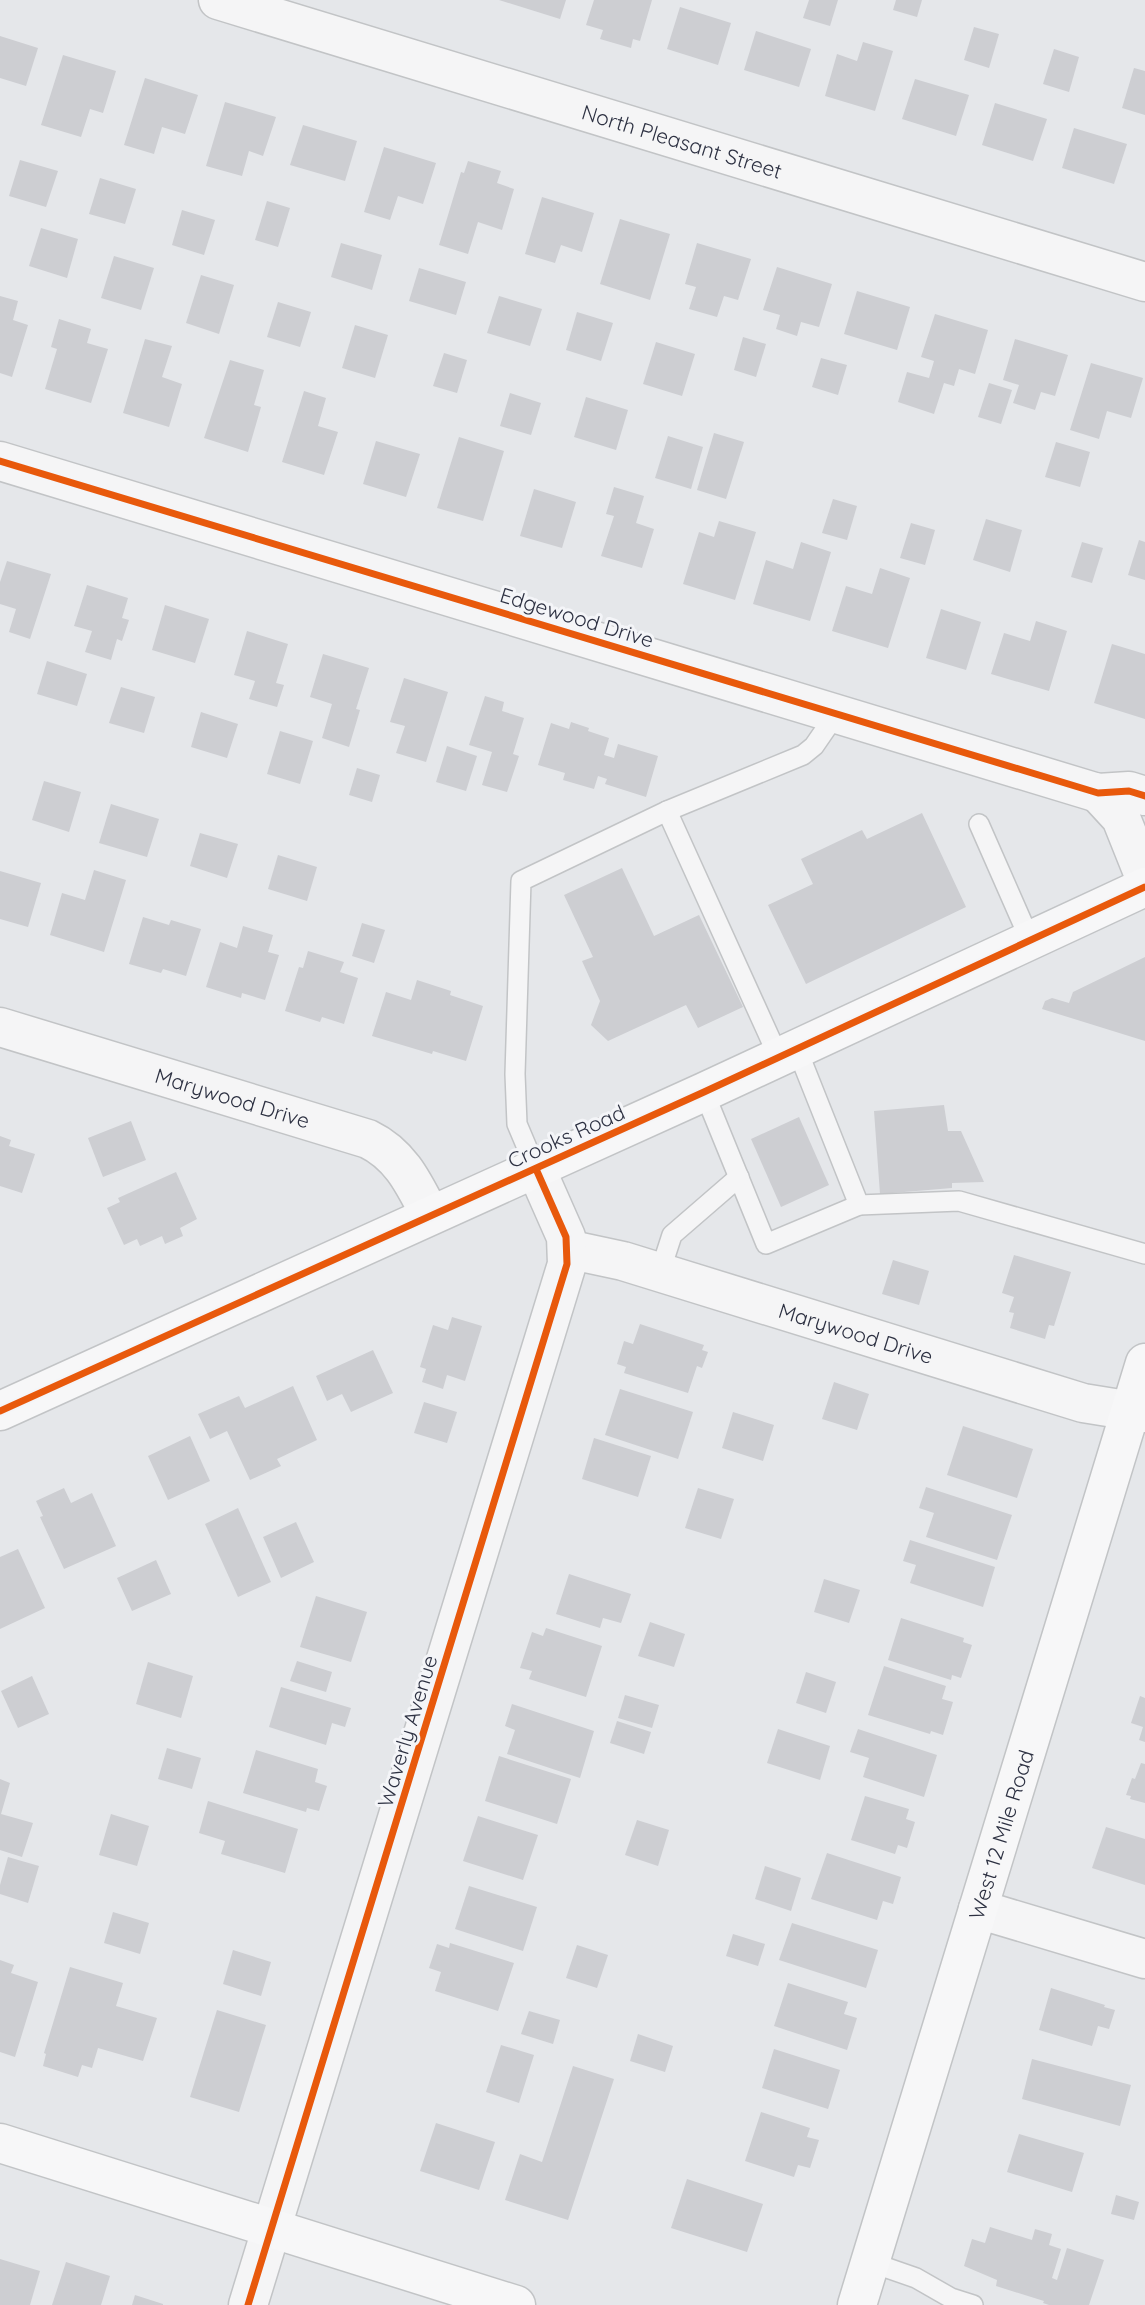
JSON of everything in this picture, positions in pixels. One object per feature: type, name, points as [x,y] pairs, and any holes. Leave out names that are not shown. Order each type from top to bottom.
[{"type":"main road","name":"Crooks Road","points":[[0,1411],[704,1093],[1145,887]]},
{"type":"main road","name":"West 12 Mile Road","points":[[857,2305],[978,1909],[1137,1412],[1145,1363]]},
{"type":"main road","points":[[0,2143],[516,2305]]},
{"type":"street","name":"North Pleasant Street","points":[[218,0],[1145,282]]},
{"type":"street","name":"Edgewood Drive","points":[[0,461],[1098,793],[1129,791],[1145,796]]},
{"type":"street","points":[[1098,793],[1121,818],[1145,878]]},
{"type":"street","name":"Marywood Drive","points":[[0,1027],[382,1145],[401,1163],[430,1215]]},
{"type":"street","name":"Waverly Avenue","points":[[248,2305],[567,1264],[566,1237],[536,1169]]},
{"type":"street","name":"Marywood Drive","points":[[567,1249],[607,1256],[1083,1402],[1137,1412]]},
{"type":"street","points":[[978,1909],[1145,1959]]},
{"type":"lane","points":[[536,1169],[517,1124],[514,1074],[522,881],[667,811],[803,755],[814,746],[836,714]]},
{"type":"lane","points":[[667,811],[788,1054],[859,1205]]},
{"type":"lane","points":[[979,824],[1030,940]]},
{"type":"lane","points":[[704,1093],[766,1244],[859,1205],[959,1201],[1145,1254]]},
{"type":"lane","points":[[660,1272],[672,1236],[739,1177]]},
{"type":"lane","points":[[870,2262],[916,2278],[951,2298],[973,2305]]},
{"type":"building","points":[[499,0],[566,0],[560,19]]},
{"type":"building","points":[[594,0],[652,0],[640,41],[633,39],[631,48],[600,39],[603,30],[586,25]]},
{"type":"building","points":[[809,0],[838,0],[830,26],[803,18]]},
{"type":"building","points":[[896,0],[922,0],[917,17],[893,10]]},
{"type":"building","points":[[680,7],[731,23],[718,65],[667,49]]},
{"type":"building","points":[[974,27],[999,34],[989,68],[964,60]]},
{"type":"building","points":[[756,31],[811,49],[799,87],[744,70]]},
{"type":"building","points":[[0,36],[38,48],[26,86],[0,78]]},
{"type":"building","points":[[863,42],[893,51],[875,111],[825,96],[837,54],[857,61]]},
{"type":"building","points":[[1054,49],[1079,57],[1069,92],[1043,84]]},
{"type":"building","points":[[63,55],[116,71],[103,113],[90,109],[81,137],[41,125]]},
{"type":"building","points":[[1134,68],[1145,71],[1145,115],[1122,108]]},
{"type":"building","points":[[145,78],[198,95],[185,134],[162,127],[154,154],[124,145]]},
{"type":"building","points":[[915,79],[969,95],[956,136],[902,119]]},
{"type":"building","points":[[225,102],[276,117],[263,156],[249,151],[242,176],[206,166]]},
{"type":"building","points":[[995,103],[1047,119],[1033,161],[982,145]]},
{"type":"building","points":[[303,125],[357,141],[345,181],[290,165]]},
{"type":"building","points":[[1074,128],[1127,144],[1114,184],[1062,168]]},
{"type":"building","points":[[384,147],[436,163],[423,204],[398,196],[390,220],[364,212]]},
{"type":"building","points":[[20,160],[58,171],[46,207],[9,196]]},
{"type":"building","points":[[468,161],[501,171],[497,183],[514,189],[502,230],[478,222],[468,254],[439,245],[461,172],[464,173]]},
{"type":"building","points":[[100,178],[136,189],[125,224],[89,214]]},
{"type":"building","points":[[542,197],[594,213],[582,252],[561,245],[555,263],[525,254]]},
{"type":"building","points":[[267,201],[290,208],[278,247],[255,240]]},
{"type":"building","points":[[182,210],[215,220],[204,255],[172,245]]},
{"type":"building","points":[[620,219],[670,234],[650,300],[600,284]]},
{"type":"building","points":[[41,228],[78,239],[67,278],[29,266]]},
{"type":"building","points":[[341,243],[382,255],[372,290],[331,277]]},
{"type":"building","points":[[697,243],[751,259],[738,300],[724,296],[717,317],[689,309],[696,287],[685,284]]},
{"type":"building","points":[[114,256],[154,268],[141,310],[101,298]]},
{"type":"building","points":[[777,267],[832,284],[819,327],[801,322],[797,336],[776,329],[780,315],[763,310]]},
{"type":"building","points":[[419,268],[466,282],[456,315],[409,301]]},
{"type":"building","points":[[201,275],[234,285],[219,334],[186,323]]},
{"type":"building","points":[[857,291],[910,307],[897,350],[844,334]]},
{"type":"building","points":[[0,296],[18,301],[13,320],[28,325],[12,377],[0,373]]},
{"type":"building","points":[[499,296],[542,309],[530,346],[487,333]]},
{"type":"building","points":[[278,302],[311,312],[300,347],[267,337]]},
{"type":"building","points":[[577,312],[613,323],[601,361],[566,350]]},
{"type":"building","points":[[935,314],[988,330],[975,374],[959,369],[954,386],[944,383],[934,414],[898,402],[907,372],[929,378],[934,361],[921,357]]},
{"type":"building","points":[[59,319],[91,329],[87,343],[108,349],[91,403],[45,389],[57,349],[51,347]]},
{"type":"building","points":[[355,325],[388,335],[375,378],[342,368]]},
{"type":"building","points":[[743,337],[766,344],[756,377],[734,370]]},
{"type":"building","points":[[145,339],[172,346],[162,377],[182,384],[169,427],[123,413]]},
{"type":"building","points":[[1015,339],[1068,355],[1055,396],[1041,392],[1035,410],[1013,403],[1019,385],[1003,380]]},
{"type":"building","points":[[656,342],[695,354],[682,396],[643,384]]},
{"type":"building","points":[[444,353],[467,360],[457,393],[433,386]]},
{"type":"building","points":[[821,358],[847,365],[838,395],[812,387]]},
{"type":"building","points":[[230,360],[264,370],[254,405],[261,407],[248,452],[204,438]]},
{"type":"building","points":[[1091,363],[1143,378],[1131,418],[1107,411],[1099,439],[1070,430]]},
{"type":"building","points":[[989,383],[1012,390],[1001,424],[978,417]]},
{"type":"building","points":[[304,391],[326,398],[318,426],[338,432],[324,475],[282,462]]},
{"type":"building","points":[[510,393],[541,403],[531,435],[500,426]]},
{"type":"building","points":[[586,397],[628,410],[616,450],[574,437]]},
{"type":"building","points":[[714,433],[744,442],[726,499],[697,490]]},
{"type":"building","points":[[668,436],[703,447],[691,489],[655,478]]},
{"type":"building","points":[[459,437],[504,451],[483,521],[437,508]]},
{"type":"building","points":[[376,441],[420,454],[406,497],[363,484]]},
{"type":"building","points":[[1056,442],[1090,452],[1080,487],[1045,477]]},
{"type":"building","points":[[614,487],[644,496],[636,523],[654,529],[642,568],[601,556],[614,516],[606,514]]},
{"type":"building","points":[[534,489],[576,502],[562,548],[520,536]]},
{"type":"building","points":[[833,499],[857,506],[847,540],[822,533]]},
{"type":"building","points":[[986,519],[1022,530],[1010,572],[973,560]]},
{"type":"building","points":[[719,521],[756,532],[735,600],[683,584],[699,532],[714,537]]},
{"type":"building","points":[[911,523],[935,530],[925,565],[900,558]]},
{"type":"building","points":[[1139,540],[1145,542],[1145,580],[1128,575]]},
{"type":"building","points":[[801,542],[831,552],[810,621],[753,604],[766,560],[793,569]]},
{"type":"building","points":[[1082,542],[1103,548],[1092,583],[1071,577]]},
{"type":"building","points":[[7,561],[51,574],[30,639],[9,632],[16,609],[0,604],[0,582]]},
{"type":"building","points":[[880,568],[910,578],[888,648],[832,631],[846,586],[872,594]]},
{"type":"building","points":[[87,585],[128,598],[122,618],[129,620],[122,641],[117,639],[111,660],[85,652],[92,631],[74,626]]},
{"type":"building","points":[[165,605],[209,619],[195,663],[152,650]]},
{"type":"building","points":[[941,609],[981,622],[966,670],[926,658]]},
{"type":"building","points":[[1036,621],[1067,631],[1049,691],[991,674],[1004,633],[1030,641]]},
{"type":"building","points":[[247,631],[288,644],[276,683],[284,685],[277,707],[249,699],[255,681],[234,675]]},
{"type":"building","points":[[1112,644],[1145,654],[1145,719],[1094,703]]},
{"type":"building","points":[[323,654],[369,668],[356,709],[360,710],[349,747],[322,738],[332,704],[310,697]]},
{"type":"building","points":[[47,661],[87,674],[77,706],[37,694]]},
{"type":"building","points":[[404,678],[448,692],[426,762],[396,753],[405,726],[390,722]]},
{"type":"building","points":[[121,687],[155,697],[144,733],[109,723]]},
{"type":"building","points":[[485,696],[504,702],[502,711],[524,718],[513,754],[519,756],[507,792],[482,785],[492,752],[469,745]]},
{"type":"building","points":[[201,712],[238,724],[227,758],[191,747]]},
{"type":"building","points":[[571,722],[609,738],[604,755],[614,758],[618,744],[658,756],[646,797],[605,784],[607,779],[598,776],[594,789],[563,780],[565,773],[538,765],[551,723],[569,729]]},
{"type":"building","points":[[280,731],[313,741],[300,784],[267,774]]},
{"type":"building","points":[[447,746],[477,756],[466,791],[436,782]]},
{"type":"building","points":[[357,768],[380,775],[372,802],[349,795]]},
{"type":"building","points":[[44,781],[81,792],[69,832],[32,820]]},
{"type":"building","points":[[111,804],[159,819],[147,857],[99,843]]},
{"type":"building","points":[[922,813],[966,907],[806,984],[768,905],[813,884],[801,859],[862,830],[867,839]]},
{"type":"building","points":[[200,833],[238,844],[227,878],[190,866]]},
{"type":"building","points":[[278,855],[317,867],[307,901],[268,889]]},
{"type":"building","points":[[622,868],[654,936],[699,915],[743,1007],[698,1028],[686,1005],[608,1041],[591,1025],[600,1001],[582,961],[593,957],[564,895]]},
{"type":"building","points":[[94,870],[126,880],[104,952],[50,935],[62,893],[85,900]]},
{"type":"building","points":[[0,871],[41,883],[28,927],[0,919]]},
{"type":"building","points":[[143,917],[169,925],[171,920],[201,929],[186,976],[163,969],[161,973],[129,964]]},
{"type":"building","points":[[362,923],[385,930],[374,963],[352,956]]},
{"type":"building","points":[[243,926],[273,935],[268,952],[279,955],[265,1000],[242,993],[241,998],[206,987],[220,942],[237,948]]},
{"type":"building","points":[[308,951],[344,962],[340,972],[358,978],[344,1024],[322,1017],[320,1022],[285,1011],[299,967],[303,968]]},
{"type":"building","points":[[1145,957],[1145,1041],[1042,1009],[1045,1001],[1052,998],[1069,1003],[1073,992]]},
{"type":"building","points":[[417,980],[451,991],[450,995],[483,1006],[466,1061],[372,1036],[386,992],[411,1000]]},
{"type":"building","points":[[944,1105],[948,1131],[961,1131],[984,1182],[952,1183],[952,1188],[880,1194],[874,1111]]},
{"type":"building","points":[[799,1117],[829,1185],[781,1207],[751,1139]]},
{"type":"building","points":[[131,1121],[146,1160],[103,1177],[88,1138]]},
{"type":"building","points":[[0,1136],[11,1140],[9,1146],[35,1154],[22,1193],[0,1186]]},
{"type":"building","points":[[176,1172],[197,1219],[180,1228],[183,1236],[165,1244],[162,1236],[140,1246],[137,1239],[124,1245],[107,1208],[120,1202],[118,1198]]},
{"type":"building","points":[[1014,1255],[1071,1272],[1054,1326],[1049,1325],[1045,1339],[1010,1328],[1014,1313],[1009,1312],[1014,1297],[1002,1293]]},
{"type":"building","points":[[893,1260],[929,1271],[919,1305],[882,1294]]},
{"type":"building","points":[[452,1317],[482,1326],[465,1381],[447,1375],[443,1389],[422,1382],[426,1369],[420,1367],[433,1325],[448,1330]]},
{"type":"building","points":[[640,1324],[704,1345],[702,1350],[708,1352],[702,1368],[697,1366],[688,1393],[624,1373],[626,1367],[617,1364],[624,1341],[633,1344]]},
{"type":"building","points":[[373,1350],[393,1393],[351,1412],[342,1394],[327,1401],[316,1376]]},
{"type":"building","points":[[834,1382],[869,1394],[857,1430],[822,1419]]},
{"type":"building","points":[[293,1386],[317,1440],[277,1459],[281,1466],[250,1480],[227,1431],[210,1439],[198,1414],[239,1396],[245,1408]]},
{"type":"building","points":[[620,1389],[693,1412],[678,1459],[605,1435]]},
{"type":"building","points":[[424,1402],[457,1412],[447,1443],[414,1433]]},
{"type":"building","points":[[733,1412],[774,1425],[763,1461],[722,1448]]},
{"type":"building","points":[[963,1426],[1033,1449],[1017,1498],[947,1475]]},
{"type":"building","points":[[190,1436],[210,1481],[168,1500],[148,1456]]},
{"type":"building","points":[[594,1438],[651,1456],[638,1497],[582,1479]]},
{"type":"building","points":[[926,1487],[1012,1515],[997,1560],[926,1537],[934,1513],[919,1508]]},
{"type":"building","points":[[64,1488],[71,1503],[92,1493],[116,1546],[64,1569],[40,1517],[43,1516],[36,1501]]},
{"type":"building","points":[[698,1488],[734,1499],[721,1539],[685,1528]]},
{"type":"building","points":[[238,1508],[271,1582],[238,1597],[205,1524]]},
{"type":"building","points":[[296,1522],[314,1562],[281,1578],[263,1537]]},
{"type":"building","points":[[910,1540],[995,1567],[983,1607],[910,1583],[916,1565],[903,1561]]},
{"type":"building","points":[[18,1549],[45,1608],[0,1629],[0,1557]]},
{"type":"building","points":[[156,1560],[171,1594],[132,1611],[117,1578]]},
{"type":"building","points":[[569,1574],[631,1594],[621,1623],[603,1618],[600,1628],[556,1614]]},
{"type":"building","points":[[824,1579],[860,1590],[849,1623],[814,1612]]},
{"type":"building","points":[[316,1596],[367,1612],[351,1662],[300,1647]]},
{"type":"building","points":[[901,1618],[964,1638],[963,1642],[972,1645],[961,1678],[952,1675],[951,1680],[888,1660]]},
{"type":"building","points":[[650,1622],[685,1634],[674,1667],[638,1656]]},
{"type":"building","points":[[546,1628],[602,1646],[586,1697],[529,1679],[532,1671],[520,1668],[532,1632],[543,1636]]},
{"type":"building","points":[[297,1661],[332,1672],[326,1692],[290,1681]]},
{"type":"building","points":[[148,1662],[193,1676],[181,1718],[136,1704]]},
{"type":"building","points":[[884,1666],[946,1686],[942,1699],[953,1702],[943,1735],[931,1731],[930,1734],[868,1715]]},
{"type":"building","points":[[806,1672],[836,1682],[826,1713],[796,1703]]},
{"type":"building","points":[[32,1676],[49,1714],[18,1728],[1,1691]]},
{"type":"building","points":[[281,1687],[351,1708],[345,1727],[332,1723],[326,1745],[269,1727]]},
{"type":"building","points":[[625,1695],[659,1705],[652,1728],[618,1718]]},
{"type":"building","points":[[1140,1696],[1145,1698],[1145,1742],[1139,1740],[1143,1727],[1131,1723]]},
{"type":"building","points":[[512,1704],[594,1731],[580,1778],[507,1754],[515,1730],[505,1726]]},
{"type":"building","points":[[617,1721],[651,1732],[644,1754],[610,1743]]},
{"type":"building","points":[[778,1729],[830,1746],[820,1780],[767,1763]]},
{"type":"building","points":[[858,1729],[937,1755],[924,1797],[863,1777],[869,1758],[850,1752]]},
{"type":"building","points":[[167,1748],[201,1758],[192,1789],[158,1779]]},
{"type":"building","points":[[256,1750],[318,1769],[315,1782],[327,1786],[319,1811],[307,1808],[306,1812],[243,1793]]},
{"type":"building","points":[[499,1756],[571,1779],[557,1824],[485,1801]]},
{"type":"building","points":[[1141,1763],[1145,1764],[1145,1803],[1130,1799],[1131,1796],[1126,1795]]},
{"type":"building","points":[[0,1779],[10,1783],[1,1814],[33,1823],[22,1857],[0,1850]]},
{"type":"building","points":[[865,1796],[909,1809],[906,1819],[915,1822],[907,1848],[898,1845],[895,1854],[851,1840]]},
{"type":"building","points":[[208,1801],[298,1829],[285,1873],[221,1854],[225,1841],[199,1833]]},
{"type":"building","points":[[111,1814],[149,1826],[137,1866],[99,1855]]},
{"type":"building","points":[[478,1816],[538,1835],[523,1880],[463,1861]]},
{"type":"building","points":[[637,1820],[669,1830],[658,1866],[625,1855]]},
{"type":"building","points":[[1106,1827],[1145,1839],[1145,1885],[1092,1868]]},
{"type":"building","points":[[827,1853],[901,1877],[893,1904],[883,1901],[877,1920],[811,1899]]},
{"type":"building","points":[[8,1857],[39,1866],[28,1903],[0,1894]]},
{"type":"building","points":[[765,1866],[801,1878],[791,1911],[755,1899]]},
{"type":"building","points":[[469,1886],[537,1907],[523,1951],[455,1929]]},
{"type":"building","points":[[113,1912],[149,1923],[140,1954],[104,1943]]},
{"type":"building","points":[[792,1923],[878,1950],[866,1988],[779,1960]]},
{"type":"building","points":[[733,1934],[765,1944],[758,1966],[726,1956]]},
{"type":"building","points":[[450,1943],[514,1963],[498,2011],[435,1991],[441,1972],[429,1968],[437,1944],[449,1948]]},
{"type":"building","points":[[577,1945],[608,1955],[597,1988],[566,1978]]},
{"type":"building","points":[[233,1950],[271,1962],[261,1996],[223,1984]]},
{"type":"building","points":[[0,1960],[14,1965],[11,1973],[38,1982],[15,2057],[0,2052]]},
{"type":"building","points":[[70,1967],[123,1983],[116,2006],[157,2018],[143,2061],[98,2048],[92,2068],[82,2065],[78,2077],[43,2066],[44,2053]]},
{"type":"building","points":[[788,1983],[848,2002],[844,2014],[857,2018],[847,2050],[774,2026]]},
{"type":"building","points":[[1051,1988],[1115,2010],[1109,2029],[1098,2026],[1092,2046],[1039,2030]]},
{"type":"building","points":[[217,2010],[266,2025],[239,2112],[190,2097]]},
{"type":"building","points":[[529,2011],[560,2020],[553,2044],[521,2034]]},
{"type":"building","points":[[638,2034],[673,2046],[665,2072],[630,2061]]},
{"type":"building","points":[[501,2045],[534,2055],[519,2103],[486,2092]]},
{"type":"building","points":[[774,2049],[840,2070],[828,2109],[762,2088]]},
{"type":"building","points":[[1032,2059],[1131,2085],[1120,2126],[1022,2099]]},
{"type":"building","points":[[573,2066],[614,2079],[568,2220],[505,2200],[520,2154],[542,2162]]},
{"type":"building","points":[[761,2112],[810,2128],[807,2137],[819,2140],[810,2168],[798,2165],[794,2177],[745,2161]]},
{"type":"building","points":[[436,2123],[495,2142],[479,2190],[420,2171]]},
{"type":"building","points":[[1019,2134],[1084,2153],[1072,2192],[1007,2172]]},
{"type":"building","points":[[687,2179],[763,2204],[747,2252],[671,2228]]},
{"type":"building","points":[[1116,2195],[1139,2202],[1134,2220],[1111,2214]]},
{"type":"building","points":[[990,2227],[1032,2240],[1035,2229],[1052,2234],[1049,2245],[1061,2249],[1052,2278],[1057,2280],[1067,2248],[1104,2260],[1089,2305],[1049,2305],[996,2286],[997,2280],[964,2266],[972,2239],[985,2243]]},
{"type":"building","points":[[0,2259],[40,2271],[30,2305],[0,2305]]},
{"type":"building","points":[[66,2262],[110,2276],[101,2305],[52,2305]]},
{"type":"building","points":[[135,2295],[163,2304],[163,2305],[132,2305]]},
{"type":"cycle path","points":[[0,461],[1098,793],[1129,791],[1145,796]]},
{"type":"cycle path","points":[[0,1411],[704,1092],[1145,887]]},
{"type":"cycle path","points":[[248,2305],[567,1264],[566,1237],[536,1169]]}]
